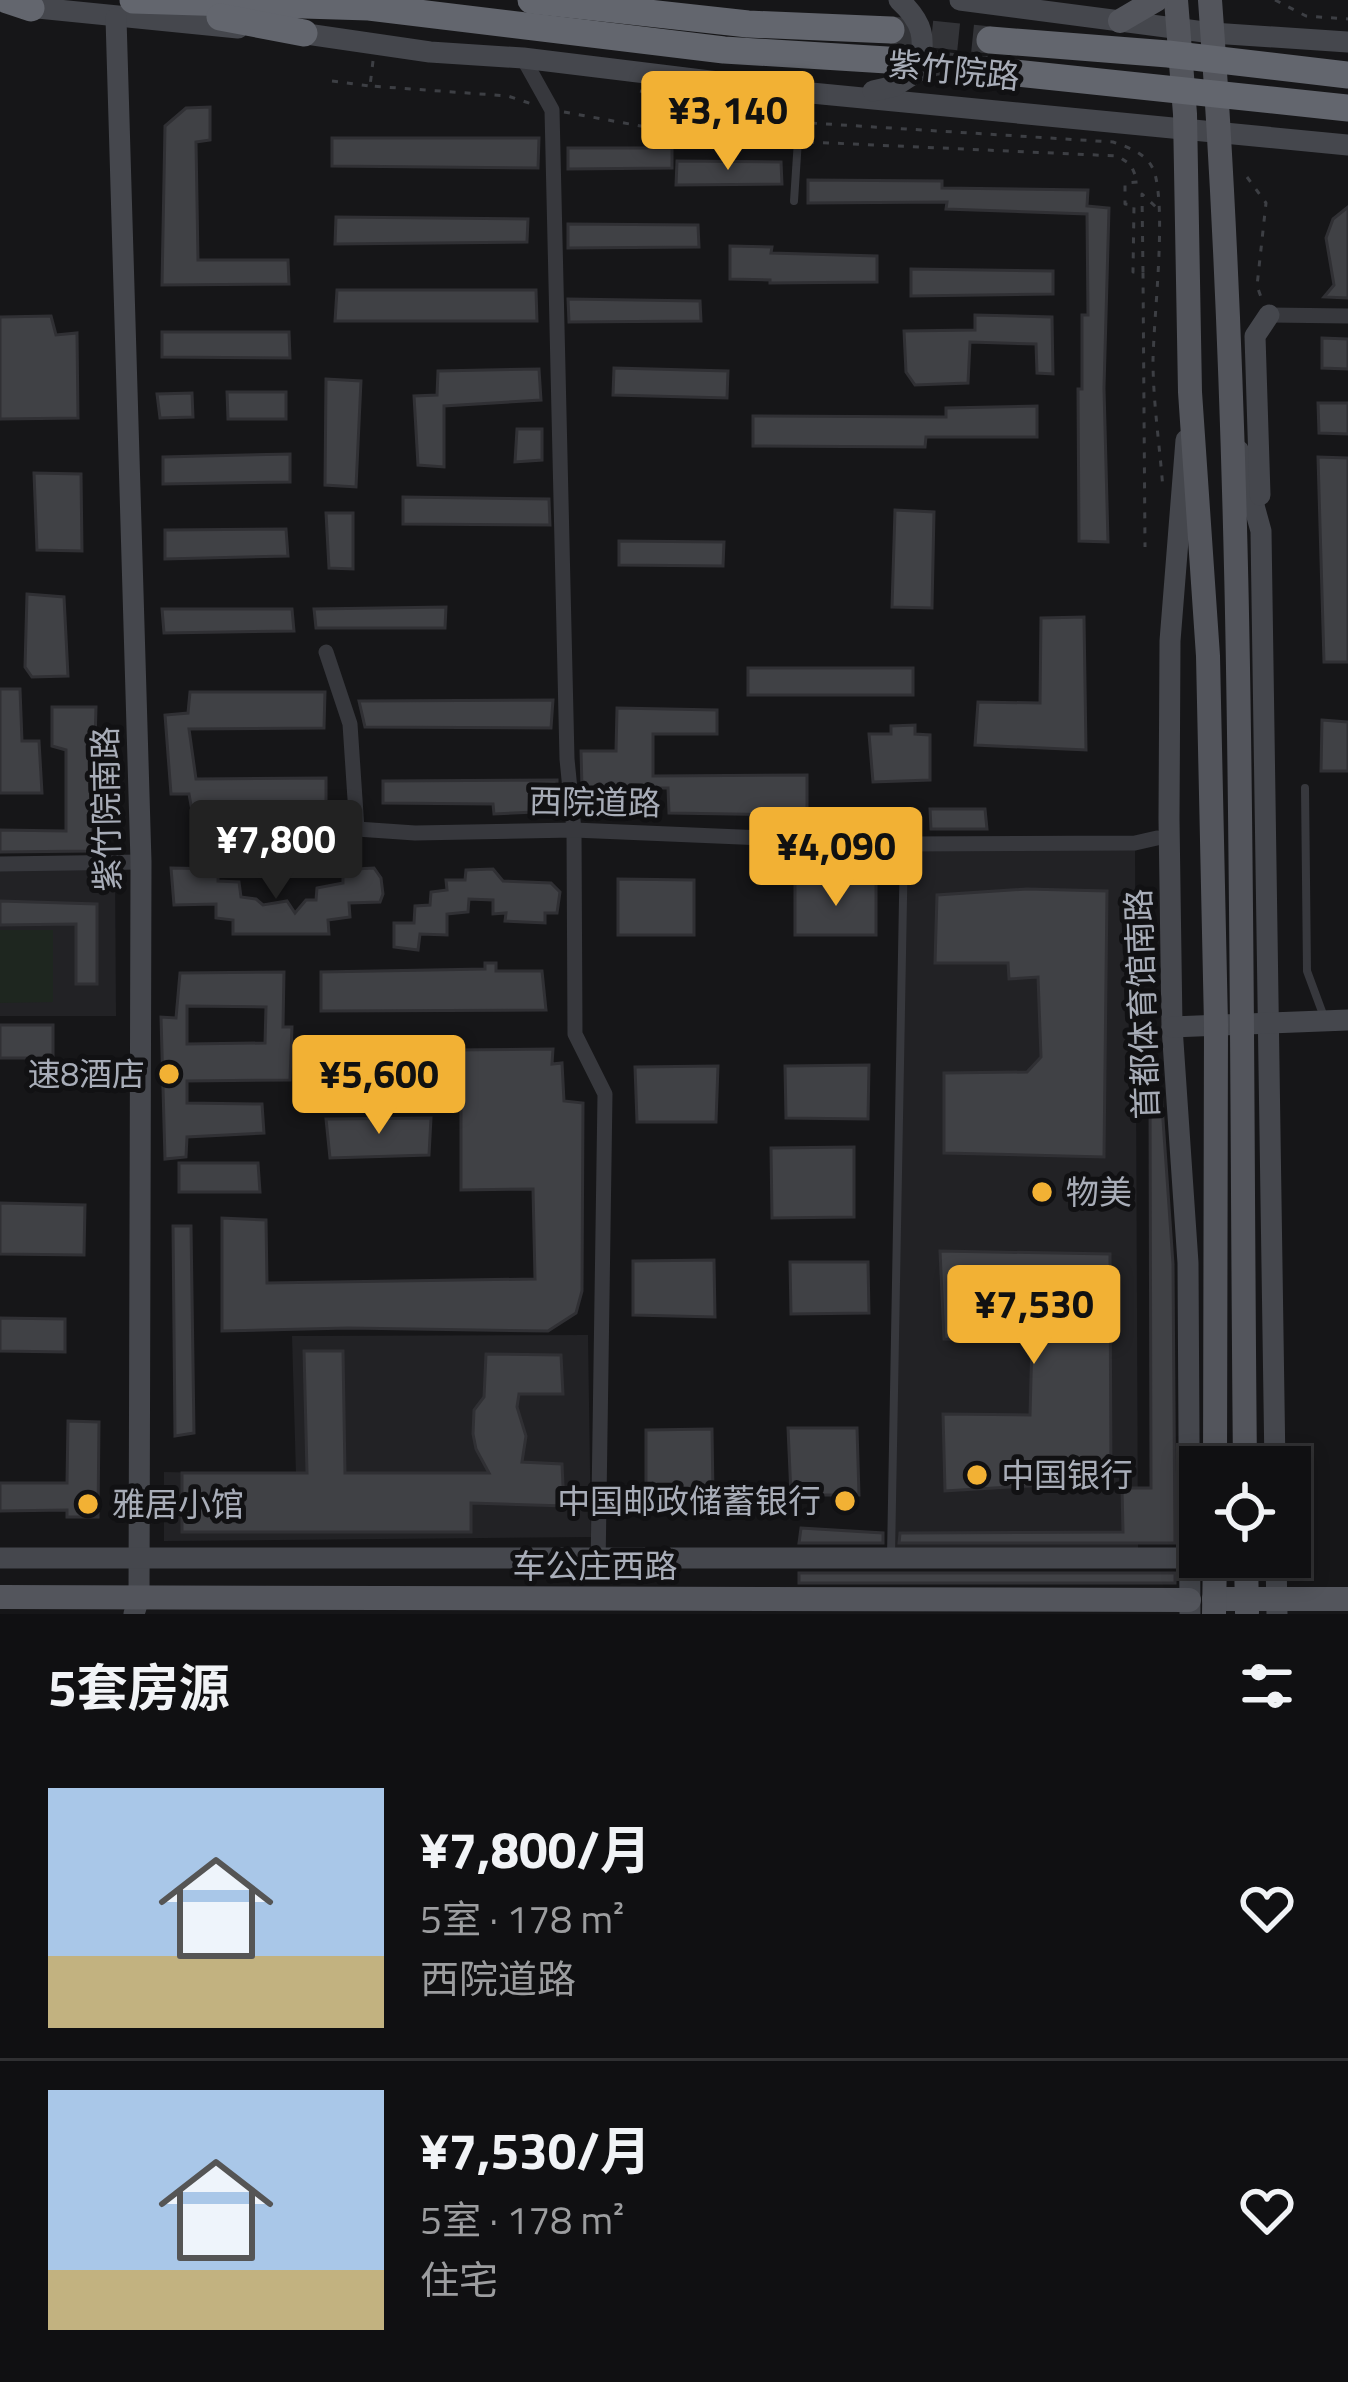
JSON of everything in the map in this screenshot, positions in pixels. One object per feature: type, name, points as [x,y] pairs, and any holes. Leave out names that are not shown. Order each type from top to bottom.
[{"type":"highway","name":"紫竹院路","points":[[531,0],[748,24],[891,30]]},
{"type":"highway","name":"紫竹院路","points":[[129,6],[369,7],[724,50],[887,60]]},
{"type":"highway","points":[[129,6],[304,33]]},
{"type":"highway","name":"紫竹院路","points":[[990,40],[1176,42]]},
{"type":"highway","points":[[1176,42],[1348,75]]},
{"type":"highway","name":"紫竹院路","points":[[988,70],[1180,112]]},
{"type":"highway","points":[[1180,112],[1348,108]]},
{"type":"main road","points":[[1120,21],[1156,0]]},
{"type":"main road","name":"首都体育馆南路","points":[[1176,0],[1190,392],[1241,1024],[1216,1446]]},
{"type":"main road","name":"首都体育馆南路","points":[[1210,0],[1234,432],[1245,1446]]},
{"type":"main road","name":"车公庄西路","points":[[0,1597],[139,1609],[1277,1606]]},
{"type":"main road","points":[[1277,1606],[1348,1599]]},
{"type":"street","points":[[855,95],[895,86],[920,70],[924,41],[920,20],[899,0]]},
{"type":"street","name":"紫竹院路","points":[[960,0],[1120,21],[1176,42]]},
{"type":"street","name":"紫竹院路","points":[[13,4],[129,6]]},
{"type":"street","name":"紫竹院南路","points":[[129,6],[141,862],[139,1609]]},
{"type":"street","name":"紫竹院路","points":[[304,33],[430,52],[523,58],[801,92],[1180,112]]},
{"type":"street","points":[[1176,42],[1348,42]]},
{"type":"street","points":[[523,58],[552,110],[567,759],[574,830],[575,1034],[605,1094],[598,1565]]},
{"type":"street","points":[[1180,112],[1348,145]]},
{"type":"street","points":[[1261,531],[1255,336],[1269,315],[1348,316]]},
{"type":"street","name":"首都体育馆南路","points":[[1190,392],[1170,641],[1172,1027],[1197,1446]]},
{"type":"street","name":"首都体育馆南路","points":[[1234,432],[1261,531],[1241,1024],[1272,1446]]},
{"type":"street","name":"西院道路","points":[[326,652],[350,724],[357,830],[574,830],[904,844],[1135,843],[1157,838]]},
{"type":"street","points":[[0,864],[141,862]]},
{"type":"street","points":[[1172,1027],[1337,1021]]},
{"type":"street","points":[[0,1558],[598,1565],[1179,1558]]},
{"type":"lane","points":[[794,201],[801,92]]},
{"type":"lane","points":[[1304,788],[1307,971],[1337,1021]]},
{"type":"lane","points":[[891,1560],[904,844]]},
{"type":"path","points":[[1274,1],[1306,16],[1348,19]]},
{"type":"path","points":[[370,86],[375,43]]},
{"type":"path","points":[[332,81],[508,96],[552,110],[646,127],[795,142],[1118,156],[1138,175],[1138,182],[1125,183],[1125,204],[1134,205],[1133,272],[1143,272]]},
{"type":"path","points":[[622,88],[799,122],[1113,142],[1136,150],[1155,174],[1158,209],[1153,368],[1164,504]]},
{"type":"path","points":[[1247,177],[1266,203],[1257,286],[1269,315]]},
{"type":"path","points":[[1125,194],[1142,194],[1158,209]]},
{"type":"path","points":[[1142,194],[1145,548]]},
{"type":"shaded area","points":[[1135,843],[1138,1549],[890,1550],[904,844]]},
{"type":"shaded area","points":[[115,868],[116,1016],[0,1016],[0,869]]},
{"type":"shaded area","points":[[0,930],[53,930],[53,1002],[0,1003]]},
{"type":"shaded area","points":[[588,1335],[591,1537],[164,1541],[164,1472],[296,1475],[292,1336]]},
{"type":"building","points":[[210,107],[210,140],[196,142],[198,260],[288,260],[289,284],[162,285],[165,126],[186,108]]},
{"type":"building","points":[[332,138],[539,138],[538,168],[332,166]]},
{"type":"building","points":[[568,148],[672,148],[672,168],[568,169]]},
{"type":"building","points":[[677,161],[781,162],[782,184],[676,185]]},
{"type":"building","points":[[808,180],[942,181],[942,188],[1088,190],[1087,206],[1109,208],[1104,388],[1108,542],[1079,541],[1078,389],[1082,389],[1082,315],[1088,315],[1087,214],[946,209],[947,202],[808,203]]},
{"type":"building","points":[[1348,207],[1348,298],[1324,297],[1334,285],[1326,238],[1333,219]]},
{"type":"building","points":[[336,217],[528,219],[527,242],[335,244]]},
{"type":"building","points":[[568,224],[698,225],[699,247],[568,248]]},
{"type":"building","points":[[730,246],[772,247],[771,253],[877,256],[877,282],[730,279]]},
{"type":"building","points":[[911,269],[1053,271],[1053,294],[911,296]]},
{"type":"building","points":[[337,290],[536,290],[537,321],[335,321]]},
{"type":"building","points":[[568,299],[700,301],[701,321],[569,322]]},
{"type":"building","points":[[975,315],[1052,317],[1053,374],[1037,373],[1036,344],[970,342],[968,383],[915,385],[906,372],[904,331],[975,330]]},
{"type":"building","points":[[51,316],[56,335],[77,333],[78,418],[0,419],[0,317]]},
{"type":"building","points":[[162,332],[289,332],[290,358],[162,357]]},
{"type":"building","points":[[1322,338],[1348,339],[1348,369],[1322,368]]},
{"type":"building","points":[[614,368],[728,371],[727,398],[613,395]]},
{"type":"building","points":[[539,369],[541,400],[444,406],[444,467],[418,465],[414,396],[437,395],[438,371]]},
{"type":"building","points":[[326,379],[361,381],[356,487],[325,485]]},
{"type":"building","points":[[227,392],[286,392],[286,419],[228,419]]},
{"type":"building","points":[[192,393],[193,417],[160,418],[157,394]]},
{"type":"building","points":[[1318,403],[1348,403],[1348,434],[1319,433]]},
{"type":"building","points":[[1037,406],[1037,437],[926,437],[925,447],[753,446],[753,416],[946,417],[946,408]]},
{"type":"building","points":[[517,429],[542,429],[542,460],[515,462]]},
{"type":"building","points":[[290,454],[290,482],[163,484],[163,457]]},
{"type":"building","points":[[1318,457],[1348,458],[1348,662],[1324,662]]},
{"type":"building","points":[[34,473],[81,474],[82,551],[37,550]]},
{"type":"building","points":[[403,497],[549,499],[550,525],[403,524]]},
{"type":"building","points":[[895,510],[934,512],[932,608],[892,607]]},
{"type":"building","points":[[326,513],[353,513],[353,569],[329,568]]},
{"type":"building","points":[[286,529],[288,556],[165,559],[165,530]]},
{"type":"building","points":[[619,541],[724,542],[723,566],[619,565]]},
{"type":"building","points":[[27,594],[64,597],[68,676],[32,677],[25,667]]},
{"type":"building","points":[[446,607],[445,628],[316,628],[314,609]]},
{"type":"building","points":[[162,609],[292,609],[294,631],[164,633]]},
{"type":"building","points":[[1084,617],[1086,750],[975,745],[978,702],[1040,703],[1041,618]]},
{"type":"building","points":[[748,668],[913,668],[913,695],[748,695]]},
{"type":"building","points":[[0,689],[20,689],[22,741],[39,741],[42,793],[0,793]]},
{"type":"building","points":[[190,692],[325,692],[324,728],[189,729],[196,779],[326,778],[326,809],[192,811],[189,794],[171,794],[165,715],[188,713]]},
{"type":"building","points":[[553,700],[551,728],[365,727],[359,701]]},
{"type":"building","points":[[52,707],[96,707],[92,851],[0,852],[0,830],[66,831],[66,750],[52,746]]},
{"type":"building","points":[[617,708],[717,710],[717,734],[653,734],[653,776],[807,775],[807,815],[669,813],[668,788],[582,788],[581,751],[616,751]]},
{"type":"building","points":[[1322,720],[1348,722],[1348,771],[1321,771]]},
{"type":"building","points":[[915,725],[915,734],[930,735],[930,780],[873,782],[869,734],[891,734],[891,726]]},
{"type":"building","points":[[557,780],[557,811],[494,814],[493,804],[383,803],[383,781]]},
{"type":"building","points":[[930,809],[985,809],[987,829],[931,829]]},
{"type":"building","points":[[171,868],[218,869],[218,881],[239,882],[241,897],[263,905],[287,901],[295,913],[306,900],[316,900],[317,888],[343,883],[343,872],[355,869],[374,868],[383,894],[380,902],[349,903],[350,917],[328,920],[329,934],[233,934],[233,920],[216,918],[216,904],[174,905]]},
{"type":"building","points":[[493,869],[503,881],[551,883],[560,892],[557,913],[545,913],[545,923],[505,921],[506,913],[493,914],[493,900],[469,899],[468,912],[447,914],[447,935],[420,934],[418,950],[394,947],[394,923],[414,923],[415,906],[430,905],[431,892],[447,890],[446,880],[465,880],[466,870]]},
{"type":"building","points":[[618,879],[694,880],[694,935],[618,935]]},
{"type":"building","points":[[795,883],[876,883],[876,935],[795,935]]},
{"type":"building","points":[[1027,889],[1107,891],[1104,1157],[944,1153],[944,1073],[1027,1072],[1041,1057],[1038,977],[1009,979],[1008,963],[935,963],[937,895]]},
{"type":"building","points":[[0,901],[97,904],[97,984],[76,984],[76,924],[0,925]]},
{"type":"building","points":[[485,963],[496,963],[496,971],[542,971],[546,1010],[321,1011],[321,972],[485,969]]},
{"type":"building","points":[[284,972],[283,1027],[292,1027],[290,1080],[187,1081],[187,1103],[262,1104],[264,1133],[187,1137],[186,1157],[165,1159],[161,1017],[176,1018],[180,973]],"holes":[[[187,1006],[266,1007],[265,1043],[187,1044]]]},
{"type":"building","points":[[0,1025],[53,1025],[53,1058],[0,1058]]},
{"type":"building","points":[[553,1049],[552,1064],[562,1063],[564,1101],[583,1103],[582,1291],[576,1313],[548,1331],[222,1331],[222,1218],[266,1220],[267,1283],[535,1279],[533,1189],[461,1190],[461,1093],[321,1093],[324,1051]]},
{"type":"building","points":[[869,1065],[868,1119],[786,1118],[785,1066]]},
{"type":"building","points":[[718,1066],[716,1122],[637,1122],[635,1067]]},
{"type":"building","points":[[1150,1091],[1161,1091],[1173,1264],[1175,1543],[899,1543],[900,1533],[1123,1532],[1122,1488],[1151,1488]]},
{"type":"building","points":[[431,1118],[429,1155],[330,1158],[326,1119]]},
{"type":"building","points":[[854,1147],[854,1217],[772,1218],[771,1148]]},
{"type":"building","points":[[179,1163],[258,1163],[260,1192],[179,1192]]},
{"type":"building","points":[[0,1203],[85,1205],[84,1255],[0,1254]]},
{"type":"building","points":[[173,1226],[191,1226],[194,1433],[175,1436]]},
{"type":"building","points":[[940,1251],[1110,1254],[1111,1481],[945,1491],[943,1414],[1030,1415],[1032,1341],[944,1339]]},
{"type":"building","points":[[714,1260],[715,1317],[633,1315],[633,1261]]},
{"type":"building","points":[[790,1262],[868,1262],[869,1313],[791,1314]]},
{"type":"building","points":[[0,1318],[65,1319],[65,1352],[0,1351]]},
{"type":"building","points":[[304,1351],[343,1351],[345,1473],[489,1473],[473,1434],[474,1410],[484,1397],[486,1354],[561,1355],[563,1394],[519,1394],[517,1407],[526,1436],[522,1462],[562,1464],[564,1506],[471,1503],[471,1532],[182,1532],[182,1473],[307,1473]]},
{"type":"building","points":[[68,1421],[99,1422],[98,1517],[67,1517],[67,1510],[0,1511],[0,1483],[67,1483]]},
{"type":"building","points":[[788,1428],[857,1428],[859,1495],[791,1495]]},
{"type":"building","points":[[712,1429],[713,1494],[646,1493],[646,1430]]},
{"type":"building","points":[[801,1528],[883,1533],[883,1543],[799,1543]]},
{"type":"building","points":[[799,1573],[1175,1573],[1175,1583],[799,1583]]},
{"type":"tunnel","points":[[891,30],[990,40]]},
{"type":"tunnel","points":[[887,60],[988,70]]},
{"type":"place","name":"速8酒店","points":[[169,1074]]},
{"type":"place","name":"物美","points":[[1042,1192]]},
{"type":"place","name":"中国银行","points":[[977,1475]]},
{"type":"place","name":"中国邮政储蓄银行","points":[[845,1501]]},
{"type":"place","name":"雅居小馆","points":[[88,1504]]}]
